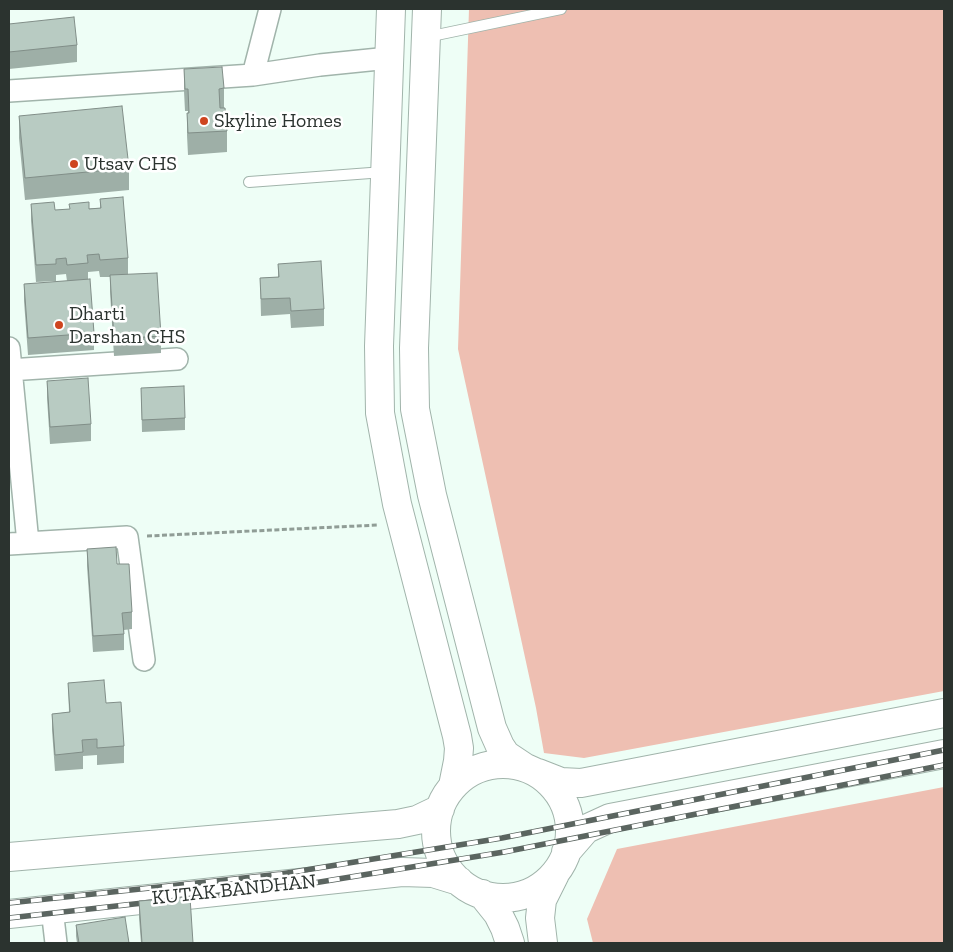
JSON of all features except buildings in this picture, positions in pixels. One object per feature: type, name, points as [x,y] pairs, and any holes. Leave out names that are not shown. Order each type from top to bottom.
[{"type":"street","points":[[253,75],[270,9]]},
{"type":"street","points":[[391,9],[378,379],[380,413],[402,524],[459,748],[458,761],[437,822],[438,848],[450,872],[498,914],[510,943]]},
{"type":"street","points":[[427,9],[414,378],[415,409],[423,454],[492,728],[506,755],[556,790],[567,814],[569,840],[563,858],[542,900],[540,918],[543,943]]},
{"type":"street","points":[[9,91],[253,75],[320,65],[389,58]]},
{"type":"street","points":[[384,211],[419,212]]},
{"type":"street","points":[[9,348],[18,543],[127,537],[144,660]]},
{"type":"street","points":[[10,370],[177,359]]},
{"type":"street","points":[[9,856],[398,824],[417,820],[446,798],[474,771],[486,766],[512,764],[560,782],[581,783],[944,713]]},
{"type":"street","points":[[470,888],[508,898],[532,891],[544,884],[553,875],[563,858],[586,829],[610,818],[944,754]]},
{"type":"street","name":"KUTAK BANDHAN","points":[[9,914],[402,872],[433,873],[470,888]]},
{"type":"street","points":[[52,909],[56,943]]},
{"type":"lane","points":[[426,38],[561,9]]},
{"type":"lane","points":[[249,182],[385,172]]},
{"type":"path","points":[[127,537],[402,524]]},
{"type":"shaded area","points":[[469,9],[944,9],[944,691],[584,758],[544,753],[536,708],[458,349]]},
{"type":"shaded area","points":[[944,787],[944,943],[593,943],[587,919],[617,849]]},
{"type":"railway","points":[[9,903],[281,874],[502,838],[944,750]]},
{"type":"railway","points":[[176,900],[283,888],[504,852],[944,765]]},
{"type":"railway","points":[[9,918],[152,902]]},
{"type":"place","name":"Skyline Homes","points":[[204,121]]},
{"type":"place","name":"Utsav CHS","points":[[74,164]]},
{"type":"place","name":"Dharti Darshan CHS","points":[[59,325]]}]
